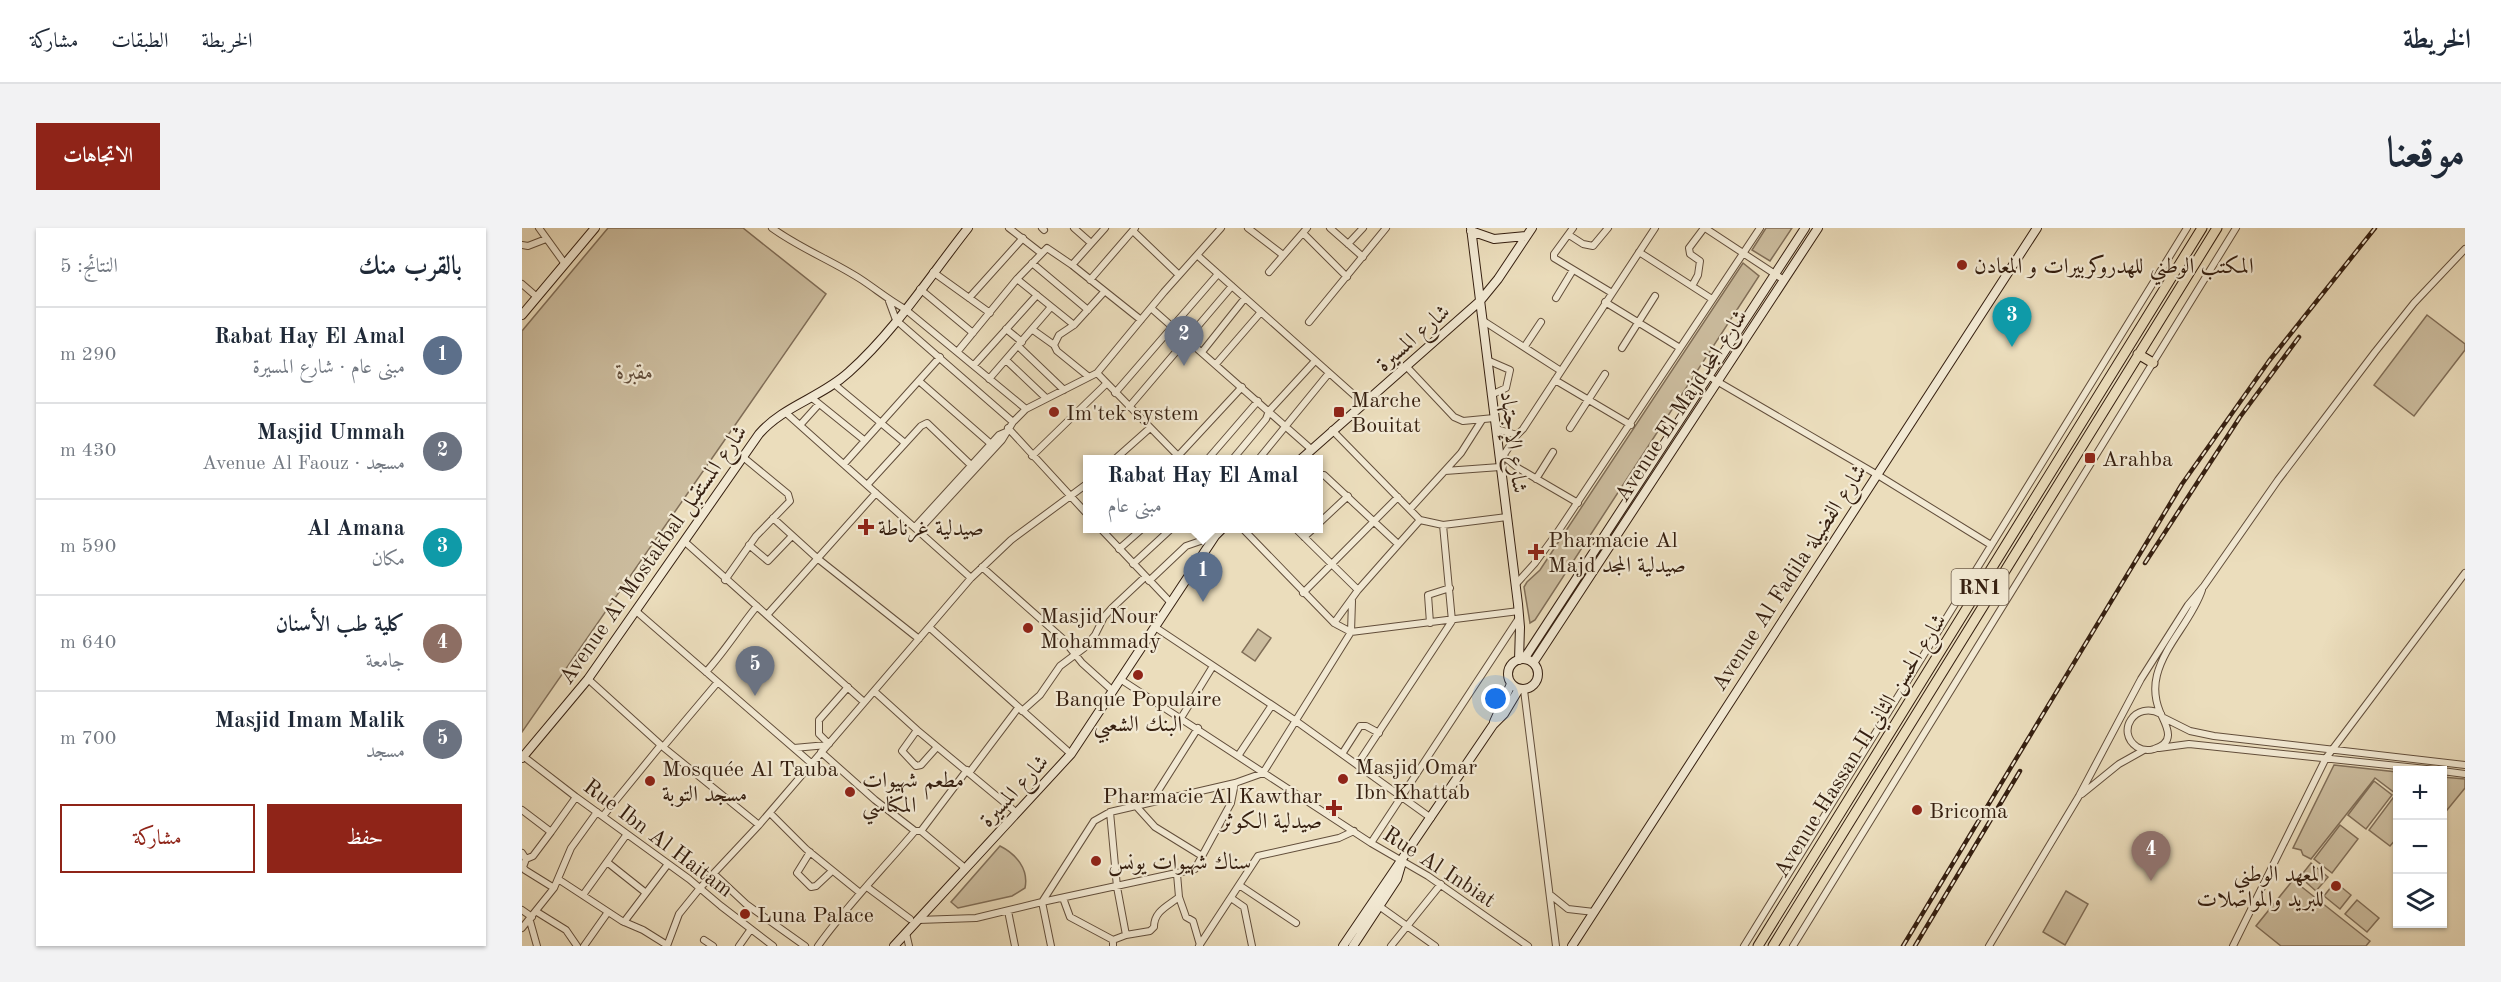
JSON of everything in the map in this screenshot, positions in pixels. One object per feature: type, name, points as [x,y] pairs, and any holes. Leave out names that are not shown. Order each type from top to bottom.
[{"type":"main road","name":"Avenue Hassan II شارع الحسن الثاني","points":[[1758,946],[2202,228]]},
{"type":"main road","name":"Avenue Hassan II شارع الحسن الثاني","points":[[1773,946],[2217,228]]},
{"type":"main road","points":[[2138,354],[2153,363]]},
{"type":"main road","points":[[1955,603],[1966,610]]},
{"type":"main road","points":[[1873,737],[1883,744]]},
{"type":"street","points":[[539,228],[565,264]]},
{"type":"street","points":[[522,315],[595,228]]},
{"type":"street","name":"Avenue Al Mostakbal شارع المستقبل","points":[[523,757],[588,679],[765,427],[785,412],[815,401],[862,361],[968,228]]},
{"type":"street","points":[[1010,228],[1041,253]]},
{"type":"street","points":[[1074,228],[1091,243]]},
{"type":"street","points":[[1072,265],[1104,228]]},
{"type":"street","points":[[917,528],[973,467],[1004,438],[1013,422],[1026,409],[1096,373],[1221,228]]},
{"type":"street","points":[[1248,228],[1283,255]]},
{"type":"street","points":[[1330,228],[1363,257]]},
{"type":"street","points":[[1348,244],[1362,228]]},
{"type":"street","points":[[1309,322],[1386,228]]},
{"type":"street","name":"شارع المسيرة","points":[[1304,455],[1480,301],[1532,228]]},
{"type":"street","points":[[1573,228],[1554,256],[1612,293]]},
{"type":"street","points":[[1569,235],[1583,244],[1593,246],[1608,228]]},
{"type":"street","points":[[1501,460],[1654,228]]},
{"type":"street","points":[[1692,286],[1701,265],[1700,261],[1690,254],[1689,248],[1705,228],[1784,280]]},
{"type":"street","points":[[1516,584],[1535,563],[1578,503],[1760,228]]},
{"type":"street","name":"Avenue El Majdشارع المجد","points":[[1522,659],[1805,228]]},
{"type":"street","name":"Avenue El Majdشارع المجد","points":[[1533,663],[1818,228]]},
{"type":"street","name":"Avenue Al Fadila شارع الفضيلة","points":[[1572,946],[2037,228]]},
{"type":"street","points":[[1744,946],[2187,228]]},
{"type":"street","points":[[1793,946],[2235,228]]},
{"type":"street","points":[[775,229],[813,255],[861,280],[889,301],[905,309],[1026,409]]},
{"type":"street","points":[[1090,280],[1134,229],[1179,274]]},
{"type":"street","points":[[1471,229],[1494,239],[1526,236]]},
{"type":"street","name":"شارع الإجتهاد","points":[[1471,229],[1516,584],[1522,659]]},
{"type":"street","points":[[1269,272],[1305,230],[1347,277]]},
{"type":"street","points":[[969,298],[1023,238]]},
{"type":"street","points":[[522,245],[528,246],[546,239]]},
{"type":"street","points":[[957,351],[1017,279],[1041,253],[1050,248],[1141,320]]},
{"type":"street","points":[[1989,946],[2079,796],[2120,718],[2188,605],[2204,586],[2278,480],[2375,352],[2414,303],[2465,249]]},
{"type":"street","points":[[1639,252],[1712,299]]},
{"type":"street","points":[[1197,255],[1362,403]]},
{"type":"street","points":[[1032,263],[1088,310]]},
{"type":"street","points":[[1556,298],[1573,270]]},
{"type":"street","points":[[933,272],[990,313]]},
{"type":"street","points":[[1115,393],[1218,274]]},
{"type":"street","points":[[1017,279],[1074,325]]},
{"type":"street","points":[[522,284],[537,297]]},
{"type":"street","points":[[1129,407],[1232,286]]},
{"type":"street","points":[[920,289],[973,333]]},
{"type":"street","points":[[1054,345],[1059,335],[1074,325],[1104,292]]},
{"type":"street","points":[[974,365],[1037,295]]},
{"type":"street","points":[[1622,348],[1655,296]]},
{"type":"street","points":[[1202,352],[1245,298]]},
{"type":"street","points":[[889,301],[896,320],[1013,422]]},
{"type":"street","points":[[1605,302],[1680,348]]},
{"type":"street","points":[[989,378],[1051,307]]},
{"type":"street","points":[[1151,308],[1311,449]]},
{"type":"street","points":[[1216,364],[1260,312]]},
{"type":"street","points":[[1482,320],[1561,371]]},
{"type":"street","points":[[1525,346],[1541,322]]},
{"type":"street","points":[[1740,326],[1750,332]]},
{"type":"street","points":[[1006,329],[1064,390]]},
{"type":"street","points":[[1033,330],[1054,345],[1057,351],[1089,377]]},
{"type":"street","points":[[844,464],[940,357]]},
{"type":"street","points":[[1006,360],[1047,398]]},
{"type":"street","points":[[1487,360],[1510,370],[1506,388],[1491,395]]},
{"type":"street","points":[[1235,455],[1266,419],[1269,411],[1315,361]]},
{"type":"street","points":[[1406,366],[1454,417],[1463,421],[1494,418]]},
{"type":"street","points":[[1096,373],[1177,455]]},
{"type":"street","points":[[1261,455],[1329,373]]},
{"type":"street","points":[[1570,428],[1605,374]]},
{"type":"street","points":[[1707,376],[1876,474],[1991,545]]},
{"type":"street","points":[[1555,380],[1630,425]]},
{"type":"street","points":[[919,381],[991,444]]},
{"type":"street","points":[[834,384],[905,443]]},
{"type":"street","points":[[1032,456],[1106,384]]},
{"type":"street","points":[[1183,455],[1242,387]]},
{"type":"street","points":[[801,424],[815,401],[864,440]]},
{"type":"street","points":[[1210,455],[1258,401]]},
{"type":"street","points":[[785,412],[971,578]]},
{"type":"street","points":[[1410,509],[1468,444],[1482,420]]},
{"type":"street","points":[[867,485],[921,426],[927,423],[973,467]]},
{"type":"street","points":[[1119,455],[1150,428]]},
{"type":"street","points":[[1496,429],[1517,435]]},
{"type":"street","points":[[973,467],[1001,433],[1007,430]]},
{"type":"street","points":[[1007,430],[1083,510]]},
{"type":"street","points":[[1332,430],[1420,520],[1443,525],[1507,517]]},
{"type":"street","points":[[1536,479],[1553,452]]},
{"type":"street","points":[[725,579],[749,545],[790,501],[790,497],[743,457]]},
{"type":"street","points":[[1444,471],[1501,460],[1578,503]]},
{"type":"street","points":[[1323,475],[1398,544]]},
{"type":"street","points":[[558,879],[624,922],[643,930],[667,946],[679,915],[700,888],[770,813],[971,578],[1011,540],[1083,487]]},
{"type":"street","points":[[767,615],[876,493]]},
{"type":"street","points":[[1323,519],[1348,496]]},
{"type":"street","points":[[1303,593],[1398,497]]},
{"type":"street","points":[[773,518],[817,558],[919,639]]},
{"type":"street","points":[[1334,623],[1358,590],[1420,520]]},
{"type":"street","points":[[1357,765],[1452,621],[1443,525]]},
{"type":"street","points":[[1105,533],[1171,603]]},
{"type":"street","points":[[1119,549],[1137,533]]},
{"type":"street","points":[[1133,564],[1167,533]]},
{"type":"street","points":[[818,946],[859,892],[867,887],[918,831],[1020,710],[1040,695],[1060,666],[1095,635],[1104,617],[1112,608],[1186,546],[1216,533]]},
{"type":"street","name":"شارع المسيرة","points":[[894,946],[914,920],[1071,754],[1220,533]]},
{"type":"street","points":[[1247,533],[1334,623],[1351,632],[1519,614]]},
{"type":"street","points":[[1300,533],[1358,590]]},
{"type":"street","points":[[1304,537],[1308,533]]},
{"type":"street","points":[[749,545],[768,561],[792,536]]},
{"type":"street","points":[[684,541],[864,702]]},
{"type":"street","points":[[982,567],[1062,638],[1113,692]]},
{"type":"street","points":[[2233,946],[2326,758],[2465,573]]},
{"type":"street","points":[[2159,748],[2167,737],[2168,724],[2162,716],[2155,696],[2157,675],[2161,664],[2199,601],[2204,586]]},
{"type":"street","points":[[1430,623],[1428,595],[1450,588]]},
{"type":"street","points":[[1051,946],[1042,902],[1094,821],[1110,812],[1235,783],[1263,773],[1351,632],[1352,601]]},
{"type":"street","points":[[706,672],[729,646],[739,628],[757,606]]},
{"type":"street","points":[[636,611],[811,763]]},
{"type":"street","points":[[1371,843],[1519,614]]},
{"type":"street","points":[[929,627],[1071,754]]},
{"type":"street","points":[[1155,627],[1296,721],[1431,818]]},
{"type":"street","points":[[1518,688],[1534,685],[1537,680],[1537,668],[1533,663],[1522,659],[1508,670],[1518,688],[1551,895],[1556,946]]},
{"type":"street","points":[[1181,718],[1213,666]]},
{"type":"street","points":[[588,679],[662,746],[759,825]]},
{"type":"street","name":"Rue Al Inbiat","points":[[1120,679],[1371,843],[1440,884],[1528,946]]},
{"type":"street","points":[[603,816],[717,683]]},
{"type":"street","points":[[828,744],[819,734],[819,720],[848,687]]},
{"type":"street","points":[[1343,946],[1493,725],[1504,714],[1518,688]]},
{"type":"street","points":[[874,691],[1017,813]]},
{"type":"street","points":[[1238,756],[1272,705]]},
{"type":"street","points":[[2144,750],[2137,748],[2129,737],[2129,724],[2132,718],[2148,710],[2190,731],[2205,734],[2465,765]]},
{"type":"street","points":[[2120,718],[2129,724]]},
{"type":"street","points":[[1342,754],[1360,726],[1366,726],[1378,733]]},
{"type":"street","points":[[1151,802],[1198,728]]},
{"type":"street","points":[[917,730],[902,751],[916,766],[921,765],[937,747]]},
{"type":"street","points":[[794,748],[828,744]]},
{"type":"street","points":[[2079,796],[2119,764],[2144,750],[2189,744],[2400,766],[2402,757]]},
{"type":"street","points":[[821,752],[874,800],[965,868]]},
{"type":"street","name":"Rue Ibn Al Haitam","points":[[523,757],[700,888],[773,946]]},
{"type":"street","points":[[2447,772],[2465,774]]},
{"type":"street","points":[[867,887],[914,920],[976,918],[1195,869],[1231,803],[1235,783]]},
{"type":"street","points":[[554,888],[525,870],[524,856],[533,856],[576,797]]},
{"type":"street","points":[[1136,806],[1155,827],[1202,855]]},
{"type":"street","points":[[522,810],[551,832]]},
{"type":"street","points":[[522,928],[554,888],[572,848],[597,812]]},
{"type":"street","points":[[1110,812],[1117,887],[1126,935]]},
{"type":"street","points":[[770,813],[810,852],[859,892]]},
{"type":"street","points":[[1199,946],[1258,856],[1339,838],[1354,831]]},
{"type":"street","points":[[583,895],[627,834]]},
{"type":"street","points":[[810,852],[797,873],[811,887],[816,886],[832,871]]},
{"type":"street","points":[[1353,946],[1396,879],[1402,861]]},
{"type":"street","points":[[607,862],[646,893]]},
{"type":"street","points":[[624,922],[668,864]]},
{"type":"street","points":[[714,874],[746,904],[805,946]]},
{"type":"street","points":[[1177,874],[1179,897],[1184,913],[1193,921],[1199,946]]},
{"type":"street","points":[[1390,946],[1440,884]]},
{"type":"street","points":[[1239,885],[1296,923]]},
{"type":"street","points":[[1551,895],[1568,909],[1594,912]]},
{"type":"street","points":[[1063,898],[1070,917],[1113,943],[1126,935],[1150,931],[1154,927],[1157,914],[1179,897]]},
{"type":"street","points":[[1231,898],[1244,907],[1252,946]]},
{"type":"street","points":[[1379,906],[1435,946]]},
{"type":"street","points":[[522,910],[533,917],[566,930],[577,946]]},
{"type":"street","points":[[1008,911],[1015,946]]},
{"type":"street","points":[[584,946],[608,912]]},
{"type":"street","points":[[533,917],[537,946]]},
{"type":"street","points":[[739,946],[751,929]]},
{"type":"street","points":[[906,933],[909,946]]},
{"type":"street","points":[[704,940],[713,946]]},
{"type":"green space","name":"مقبرة","points":[[608,228],[743,228],[826,294],[522,732],[522,331]]},
{"type":"green space","points":[[1766,228],[1792,228],[1770,261],[1752,250]]},
{"type":"green space","points":[[1743,263],[1759,276],[1535,620],[1530,623],[1524,587],[1540,570]]},
{"type":"green space","points":[[2427,315],[2465,344],[2465,350],[2414,416],[2374,385]]},
{"type":"green space","points":[[1258,629],[1271,638],[1255,661],[1242,652]]},
{"type":"green space","points":[[2334,765],[2393,772],[2393,792],[2375,778],[2311,859],[2303,855],[2301,850],[2293,848]]},
{"type":"green space","points":[[2447,777],[2465,779],[2465,788],[2447,810]]},
{"type":"green space","points":[[2374,781],[2392,795],[2366,829],[2348,815]]},
{"type":"green space","points":[[2393,798],[2393,843],[2390,846],[2369,830]]},
{"type":"green space","points":[[2340,825],[2358,839],[2332,873],[2314,859]]},
{"type":"green space","points":[[1000,846],[1011,853],[1023,868],[1025,888],[1012,896],[958,908],[951,902]]},
{"type":"green space","points":[[2311,863],[2328,877],[2316,891],[2300,877]]},
{"type":"green space","points":[[2293,880],[2370,941],[2366,946],[2281,946],[2256,926]]},
{"type":"green space","points":[[2335,882],[2351,895],[2340,909],[2324,896]]},
{"type":"green space","points":[[2066,891],[2088,904],[2065,945],[2043,932]]},
{"type":"green space","points":[[2357,900],[2379,918],[2367,932],[2345,914]]},
{"type":"railway","points":[[1903,946],[2182,484],[2269,361],[2375,228]]},
{"type":"railway","points":[[2145,563],[2240,417],[2299,337]]},
{"type":"railway","points":[[1915,946],[2020,771]]},
{"type":"place","name":"المكتب الوطني للهدروكربيرات و المعادن","points":[[1962,265]]},
{"type":"place","name":"Al Amana","points":[[2012,347]]},
{"type":"place","name":"Masjid Ummah","points":[[1184,366]]},
{"type":"place","name":"Im'tek system","points":[[1054,412]]},
{"type":"place","name":"Marche Bouitat","points":[[1339,412]]},
{"type":"place","name":"Arahba","points":[[2090,458]]},
{"type":"place","name":"صيدلية غرناطة","points":[[866,527]]},
{"type":"place","name":"Pharmacie Al Majd صيدلية المجد","points":[[1536,552]]},
{"type":"place","name":"Rabat Hay El Amal","points":[[1203,602]]},
{"type":"place","name":"Masjid Nour Mohammady","points":[[1028,628]]},
{"type":"place","name":"Banque Populaire البنك الشعبي","points":[[1138,675]]},
{"type":"place","name":"Masjid Imam Malik","points":[[755,696]]},
{"type":"place","name":"Masjid Omar Ibn Khattab","points":[[1343,779]]},
{"type":"place","name":"Mosquée Al Tauba مسجد التوبة","points":[[650,781]]},
{"type":"place","name":"مطعم شهيوات المكناسي","points":[[850,792]]},
{"type":"place","name":"Pharmacie Al Kawthar صيدلية الكوثر","points":[[1334,808]]},
{"type":"place","name":"Bricoma","points":[[1917,810]]},
{"type":"place","name":"سناك شهيوات يونس","points":[[1096,861]]},
{"type":"place","name":"كلية طب الأسنان","points":[[2151,881]]},
{"type":"place","name":"المعهد الوطني للبريد والمواصلات","points":[[2336,886]]},
{"type":"place","name":"Luna Palace","points":[[745,914]]}]
